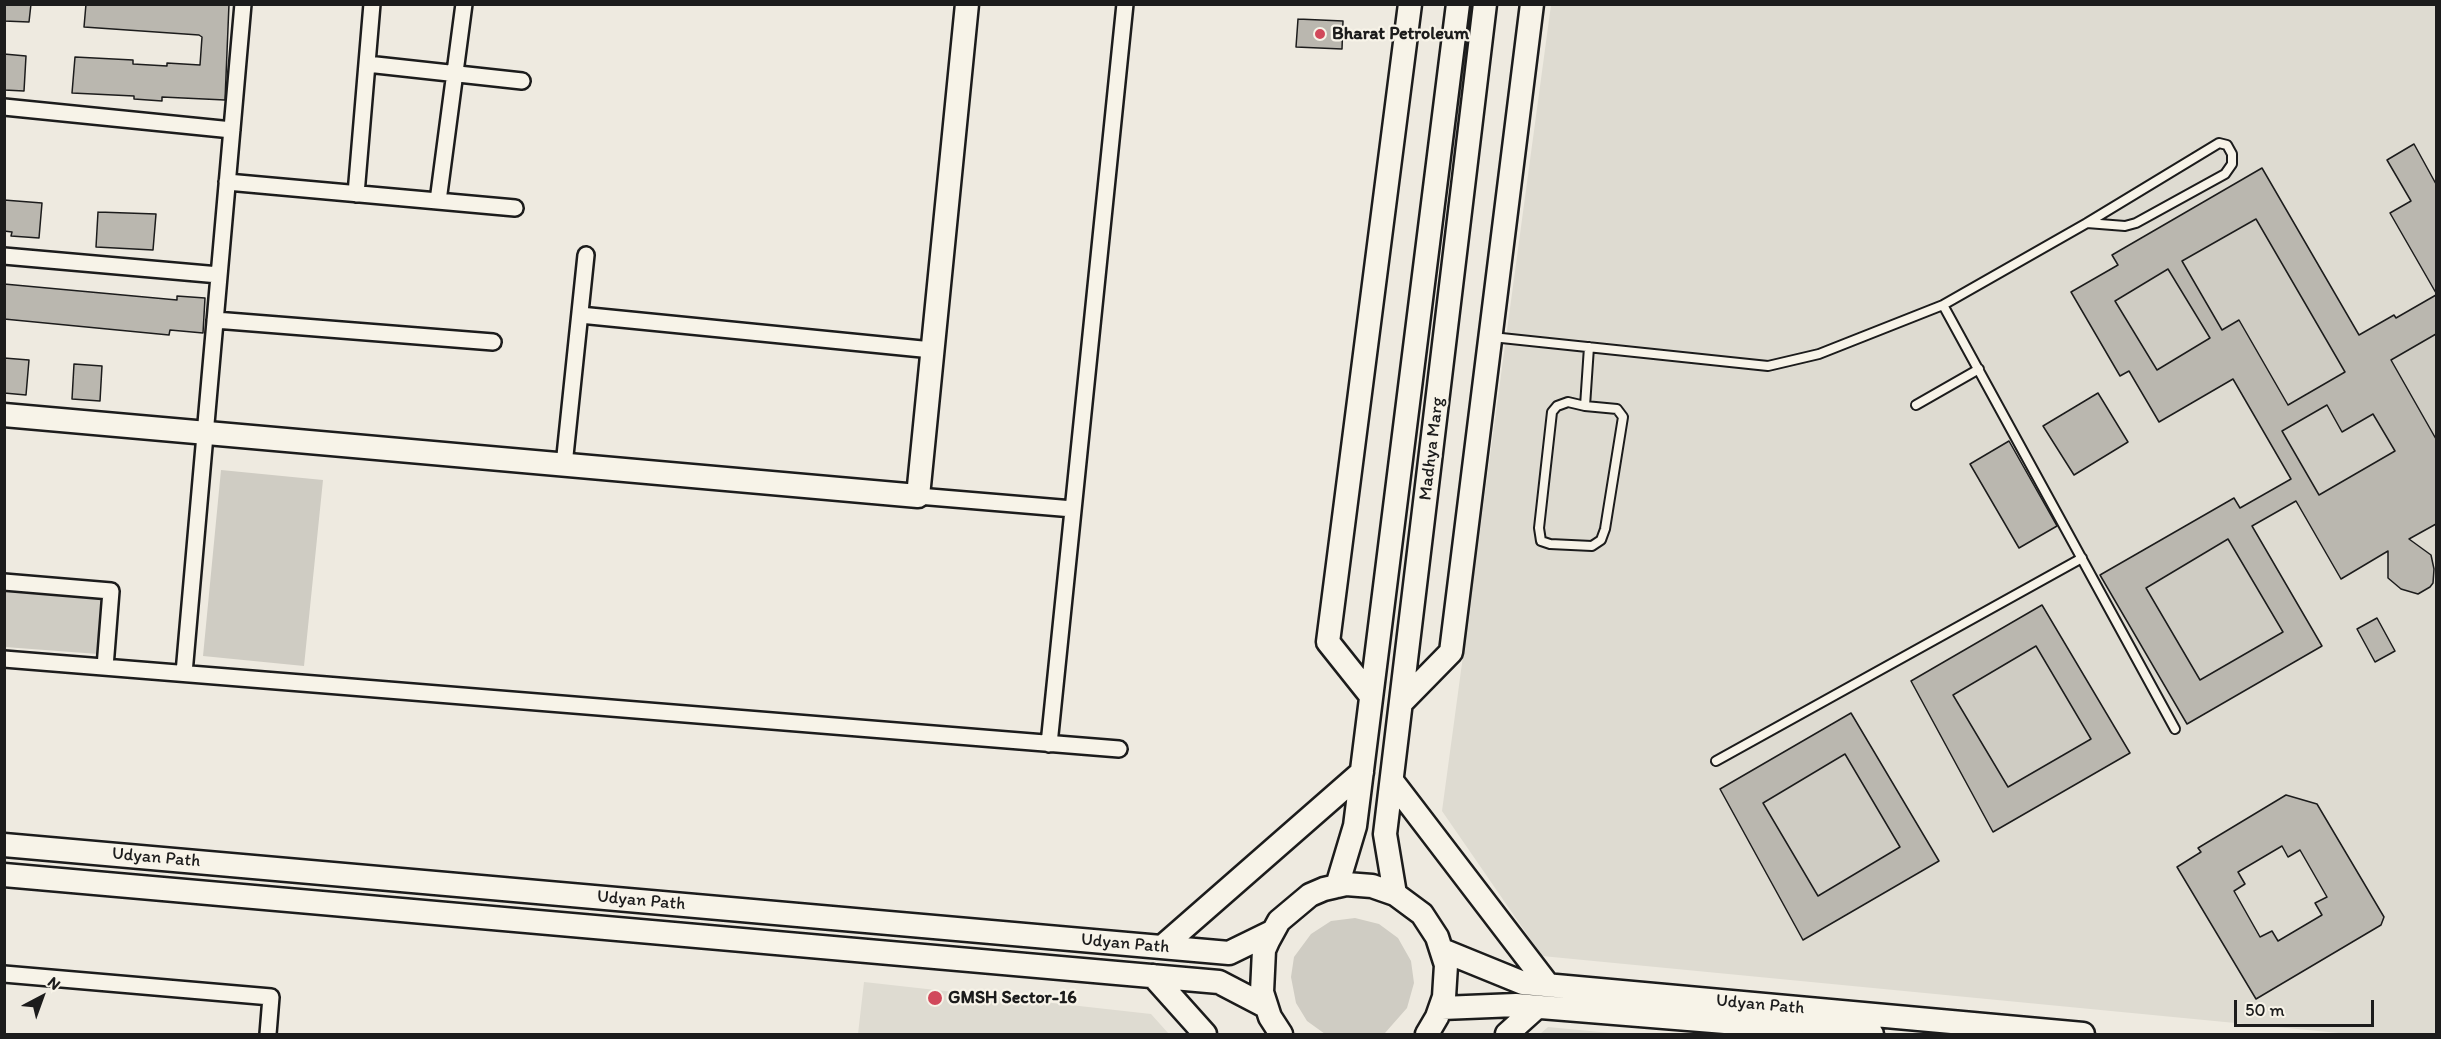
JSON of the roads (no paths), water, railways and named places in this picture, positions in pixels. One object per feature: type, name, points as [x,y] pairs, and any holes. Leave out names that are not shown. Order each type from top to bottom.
[{"type":"main road","points":[[4,415],[918,496],[967,4]]},
{"type":"main road","points":[[1371,696],[1328,642],[1410,4]]},
{"type":"main road","name":"Madhya Marg","points":[[1337,886],[1355,825],[1458,4]]},
{"type":"main road","name":"Madhya Marg","points":[[1395,894],[1385,834],[1485,4]]},
{"type":"main road","points":[[1401,703],[1451,652],[1532,4]]},
{"type":"main road","points":[[1162,947],[1362,772]]},
{"type":"main road","points":[[1392,781],[1548,985]]},
{"type":"main road","name":"Udyan Path","points":[[4,845],[1229,953],[1272,932]]},
{"type":"main road","name":"Udyan Path","points":[[4,875],[1219,982],[1265,1006]]},
{"type":"main road","points":[[1281,1035],[1265,1006],[1262,992],[1264,950],[1279,921],[1310,895],[1337,886],[1372,886],[1395,894],[1422,914],[1432,927],[1446,965],[1442,1008],[1427,1035]]},
{"type":"main road","name":"Udyan Path","points":[[1442,950],[1523,983],[2083,1035]]},
{"type":"main road","points":[[1153,976],[1205,1035]]},
{"type":"main road","name":"Udyan Path","points":[[1442,1008],[1516,1005],[1872,1035]]},
{"type":"main road","points":[[1507,1035],[1537,1007]]},
{"type":"street","points":[[184,674],[243,4]]},
{"type":"street","points":[[356,194],[372,4]]},
{"type":"street","points":[[438,201],[464,4]]},
{"type":"street","points":[[1049,744],[1125,4]]},
{"type":"street","points":[[367,64],[522,81]]},
{"type":"street","points":[[4,107],[232,130]]},
{"type":"street","points":[[227,182],[515,208]]},
{"type":"street","points":[[564,465],[586,255]]},
{"type":"street","points":[[4,256],[219,275]]},
{"type":"street","points":[[580,315],[932,350]]},
{"type":"street","points":[[215,320],[493,342]]},
{"type":"street","points":[[918,496],[1074,510]]},
{"type":"street","points":[[4,582],[111,591],[105,667]]},
{"type":"street","points":[[4,659],[1119,749]]},
{"type":"street","points":[[4,974],[271,996],[268,1035]]},
{"type":"lane","points":[[1491,337],[1768,366],[1819,354],[1943,305],[2087,223],[2219,143],[2227,145],[2232,154],[2232,164],[2225,174],[2136,223],[2125,226],[2087,223]]},
{"type":"lane","points":[[1943,305],[2175,729]]},
{"type":"lane","points":[[1585,406],[1589,347]]},
{"type":"lane","points":[[1916,405],[1978,369]]},
{"type":"lane","points":[[1568,402],[1585,406],[1617,409],[1623,417],[1605,529],[1601,540],[1592,546],[1550,544],[1541,541],[1539,528],[1552,412],[1557,406],[1568,402]]},
{"type":"lane","points":[[1716,761],[2082,558]]},
{"type":"place","name":"Bharat Petroleum","points":[[1320,34]]},
{"type":"place","name":"GMSH Sector-16","points":[[935,998]]}]
